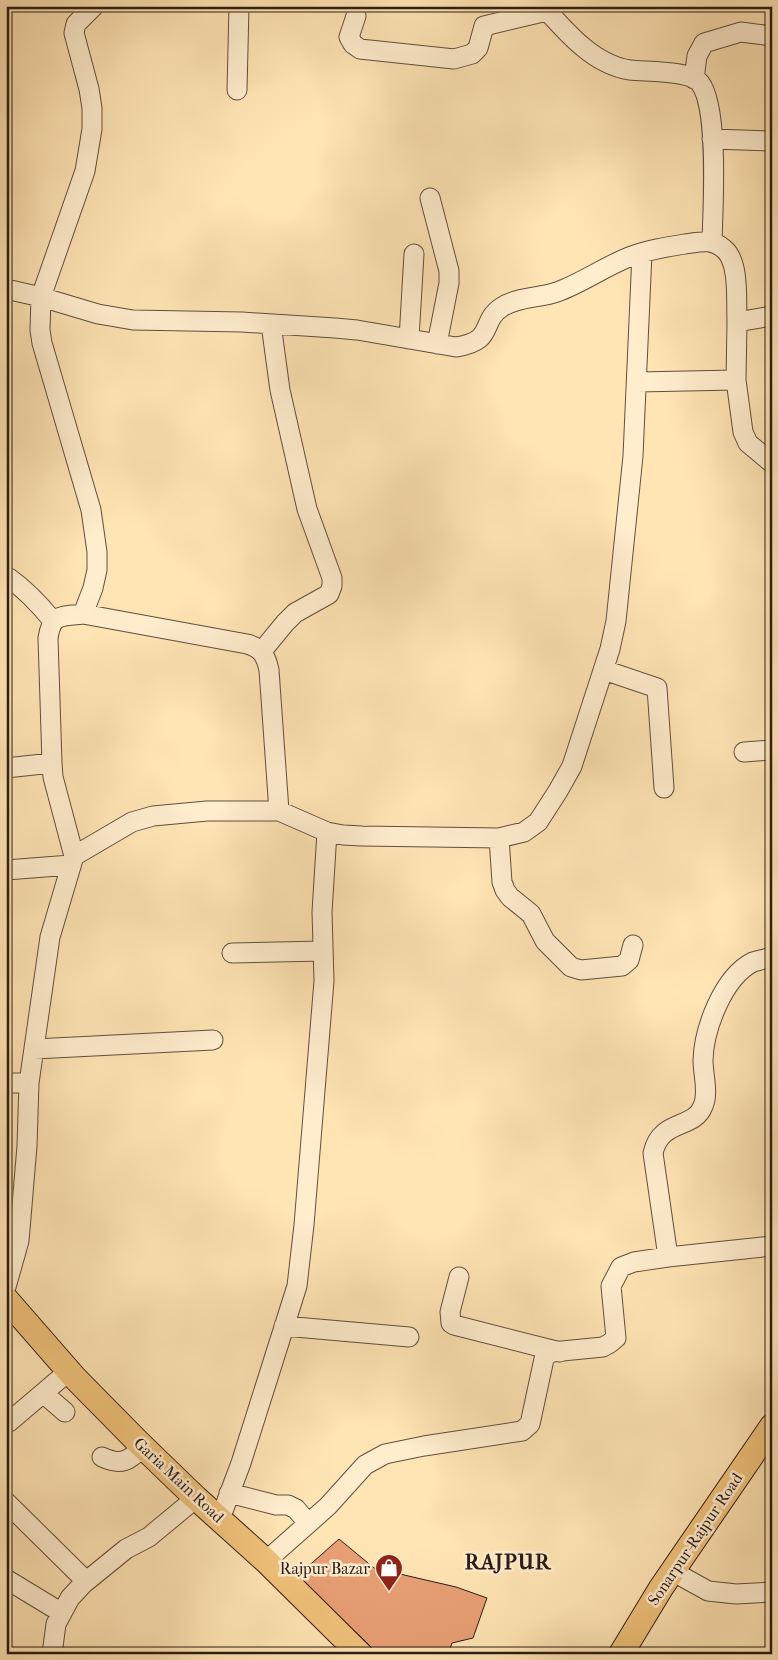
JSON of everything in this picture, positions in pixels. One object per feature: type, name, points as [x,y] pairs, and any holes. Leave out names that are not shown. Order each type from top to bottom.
[{"type":"main road","name":"Garia Main Road","points":[[6,1299],[69,1371],[143,1447],[266,1561],[360,1654]]},
{"type":"main road","name":"Sonarpur-Rajpur Road","points":[[621,1654],[660,1588],[772,1426]]},
{"type":"street","points":[[83,614],[93,588],[97,570],[92,510],[42,343],[40,330],[41,297],[85,171],[92,129],[92,108],[74,33],[76,24],[94,6]]},
{"type":"street","points":[[237,90],[239,6]]},
{"type":"street","points":[[356,16],[349,37],[353,44],[360,48],[454,59],[472,54],[478,48],[484,26],[545,9],[562,28],[598,58],[612,66],[629,70],[677,74],[699,82],[707,96],[712,139],[712,241]]},
{"type":"street","points":[[694,79],[697,56],[704,43],[741,32],[772,36]]},
{"type":"street","points":[[712,139],[771,141]]},
{"type":"street","points":[[430,198],[449,271],[449,283],[437,344]]},
{"type":"street","points":[[6,290],[41,297],[98,314],[133,320],[271,324],[357,330],[456,347],[470,345],[483,337],[495,312],[504,306],[570,288],[628,257],[642,252],[712,241],[726,250],[733,263],[737,322],[736,380],[743,432],[748,443],[772,463]]},
{"type":"street","points":[[6,870],[72,860],[132,822],[152,816],[207,811],[279,811],[327,832],[362,836],[500,838],[524,832],[538,822],[572,766],[604,670],[616,621],[633,456],[642,252]]},
{"type":"street","points":[[409,339],[414,254]]},
{"type":"street","points":[[737,322],[772,316]]},
{"type":"street","points":[[262,651],[295,613],[329,594],[332,586],[332,578],[307,509],[280,390],[271,324]]},
{"type":"street","points":[[637,382],[736,380]]},
{"type":"street","points":[[6,579],[9,578],[17,584],[37,602],[53,621]]},
{"type":"street","points":[[6,1287],[19,1241],[29,1083],[50,937],[72,860],[53,777],[48,638],[53,621],[61,617],[83,614],[247,644],[262,651],[268,670],[279,811]]},
{"type":"street","points":[[604,670],[657,688],[664,788]]},
{"type":"street","points":[[744,752],[772,750]]},
{"type":"street","points":[[6,768],[52,762]]},
{"type":"street","points":[[220,1518],[244,1455],[297,1286],[324,981],[322,912],[327,832]]},
{"type":"street","points":[[500,838],[504,890],[531,914],[545,941],[570,967],[581,970],[622,966],[628,960],[633,945]]},
{"type":"street","points":[[232,953],[323,951]]},
{"type":"street","points":[[668,1257],[653,1153],[656,1142],[663,1132],[695,1117],[702,1109],[705,1101],[704,1040],[716,1007],[734,977],[753,962],[772,957]]},
{"type":"street","points":[[34,1049],[213,1040]]},
{"type":"street","points":[[6,1083],[29,1083]]},
{"type":"street","points":[[266,1561],[328,1506],[365,1465],[385,1454],[522,1431],[527,1428],[530,1424],[544,1359],[547,1355],[552,1352],[603,1347],[616,1338],[611,1286],[621,1267],[634,1262],[668,1257],[772,1246]]},
{"type":"street","points":[[459,1277],[450,1312],[451,1323],[454,1326],[560,1352]]},
{"type":"street","points":[[284,1326],[409,1336]]},
{"type":"street","points":[[9,1422],[69,1371]]},
{"type":"street","points":[[43,1393],[65,1412]]},
{"type":"street","points":[[102,1457],[112,1462],[121,1462],[132,1457],[143,1447]]},
{"type":"street","points":[[230,1493],[276,1506],[288,1505],[296,1509],[308,1523]]},
{"type":"street","points":[[52,1654],[56,1624],[70,1598],[86,1581],[126,1549],[149,1537],[196,1498]]},
{"type":"street","points":[[6,1502],[86,1581]]},
{"type":"street","points":[[672,1571],[708,1591],[736,1594],[772,1592]]},
{"type":"street","points":[[6,1579],[62,1613]]},
{"type":"building","name":"Rajpur Bazar","points":[[339,1539],[374,1568],[456,1587],[487,1598],[473,1638],[452,1643],[448,1654],[378,1654],[295,1578]]},
{"type":"place","name":"Rajpur Bazar","points":[[389,1592]]},
{"type":"district","name":"RAJPUR","points":[[508,1562]]}]
